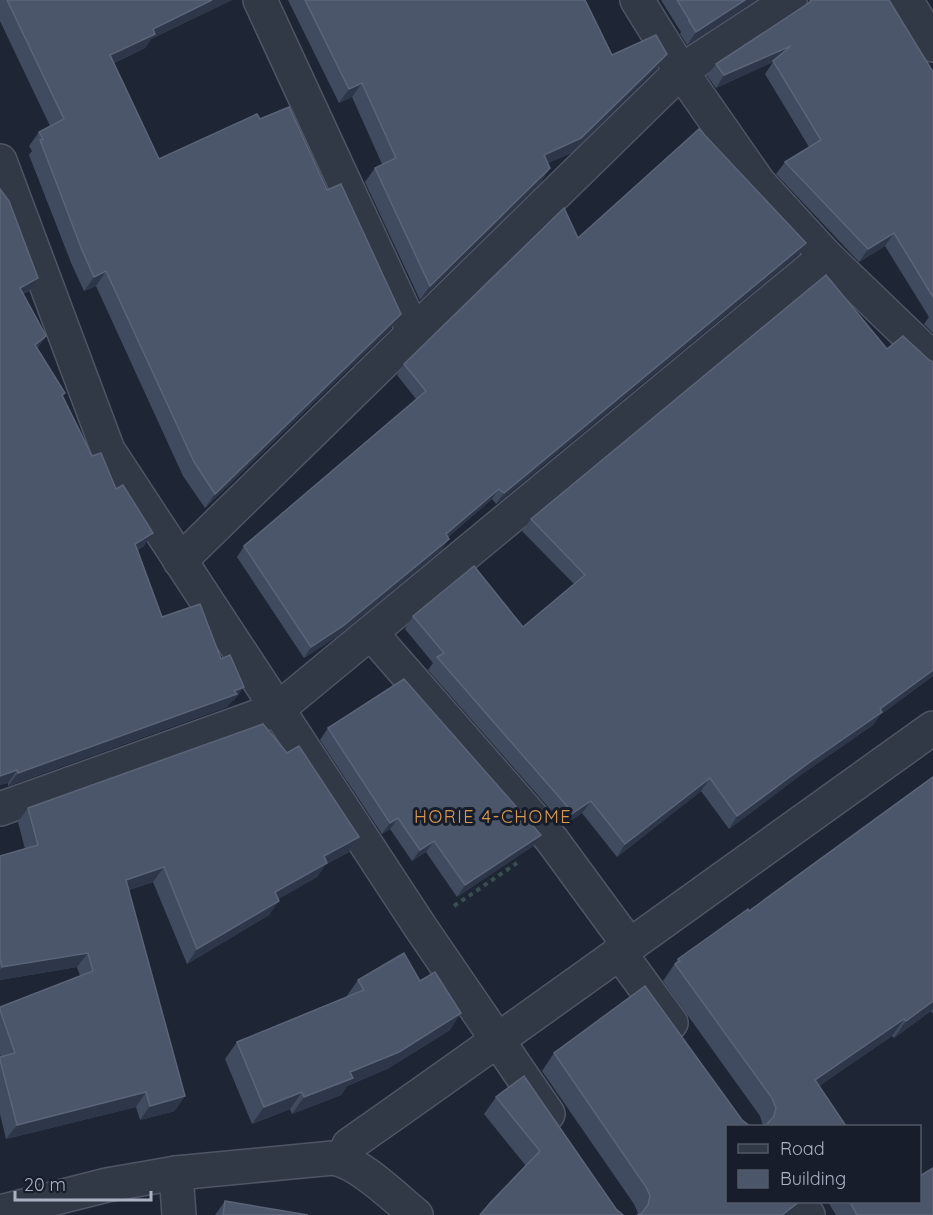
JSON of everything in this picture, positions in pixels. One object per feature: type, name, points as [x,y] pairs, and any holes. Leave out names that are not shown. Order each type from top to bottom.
[{"type":"street","points":[[260,0],[414,333]]},
{"type":"street","points":[[637,0],[681,71],[759,183],[826,256],[933,359]]},
{"type":"street","points":[[180,561],[681,71],[790,0]]},
{"type":"street","points":[[906,0],[933,45]]},
{"type":"street","points":[[0,161],[108,450],[421,928],[565,1137]]},
{"type":"street","points":[[0,809],[278,710],[826,256]]},
{"type":"street","points":[[371,633],[552,840],[689,1049]]},
{"type":"street","points":[[343,1159],[349,1145],[498,1041],[624,948],[933,728]]},
{"type":"street","points":[[0,1212],[107,1185],[176,1173],[333,1158],[343,1159],[358,1168],[416,1215]]},
{"type":"street","points":[[176,1173],[179,1215]]},
{"type":"street","points":[[799,1203],[808,1215]]},
{"type":"path","points":[[421,928],[552,840]]},
{"type":"building","points":[[7,0],[212,0],[153,29],[155,34],[110,55],[159,159],[257,114],[260,119],[289,107],[327,190],[341,184],[401,314],[215,494],[194,462],[106,271],[94,277],[82,250],[40,140],[43,139],[39,132],[64,119]]},
{"type":"building","points":[[305,0],[585,0],[612,55],[656,35],[667,54],[581,138],[544,155],[550,168],[430,286],[375,168],[396,158],[362,83],[349,89]]},
{"type":"building","points":[[677,0],[745,0],[696,32]]},
{"type":"building","points":[[812,0],[889,0],[933,72],[933,297],[894,233],[868,249],[785,162],[821,140],[773,61],[791,46],[724,75],[716,64]]},
{"type":"building","points":[[699,129],[806,243],[504,493],[499,489],[446,534],[449,539],[343,626],[311,647],[244,546],[426,391],[404,364],[564,208],[578,238]]},
{"type":"building","points":[[0,189],[9,201],[38,278],[20,288],[46,336],[35,345],[65,393],[62,395],[92,456],[101,453],[116,489],[123,485],[153,533],[135,544],[162,617],[200,604],[221,659],[230,655],[244,687],[234,691],[237,694],[18,773],[17,770],[0,776]]},
{"type":"building","points":[[826,275],[887,349],[903,336],[933,362],[933,670],[880,709],[882,712],[737,816],[710,778],[625,844],[591,801],[573,813],[437,657],[444,653],[413,616],[474,566],[523,627],[585,575],[531,519]]},
{"type":"building","points":[[404,679],[541,835],[465,885],[434,841],[420,850],[398,818],[390,823],[328,728]]},
{"type":"building","points":[[263,724],[287,753],[299,746],[359,837],[324,856],[327,863],[275,892],[279,901],[197,949],[164,867],[126,880],[185,1096],[150,1106],[146,1092],[17,1125],[0,1060],[0,1057],[15,1053],[0,1007],[93,971],[88,953],[2,967],[0,959],[0,856],[38,845],[28,808]]},
{"type":"building","points":[[933,777],[933,1001],[815,1080],[845,1125],[764,1125],[774,1116],[776,1108],[772,1098],[675,964],[680,961],[678,959],[748,909],[749,911]]},
{"type":"building","points":[[404,953],[420,981],[435,972],[461,1013],[399,1052],[350,1072],[353,1078],[304,1097],[302,1092],[264,1107],[237,1042],[364,990],[358,980]]},
{"type":"building","points":[[645,986],[742,1120],[749,1125],[726,1125],[726,1203],[798,1203],[782,1215],[637,1215],[641,1214],[648,1205],[650,1196],[646,1187],[554,1053]]},
{"type":"building","points":[[524,1076],[616,1209],[623,1215],[480,1215],[540,1151],[496,1097]]},
{"type":"building","points":[[933,1168],[933,1215],[857,1215],[851,1203],[921,1203],[921,1175]]},
{"type":"building","points":[[225,1201],[308,1215],[223,1215]]},
{"type":"district","name":"HORIE 4-CHOME","points":[[493,816]]}]
